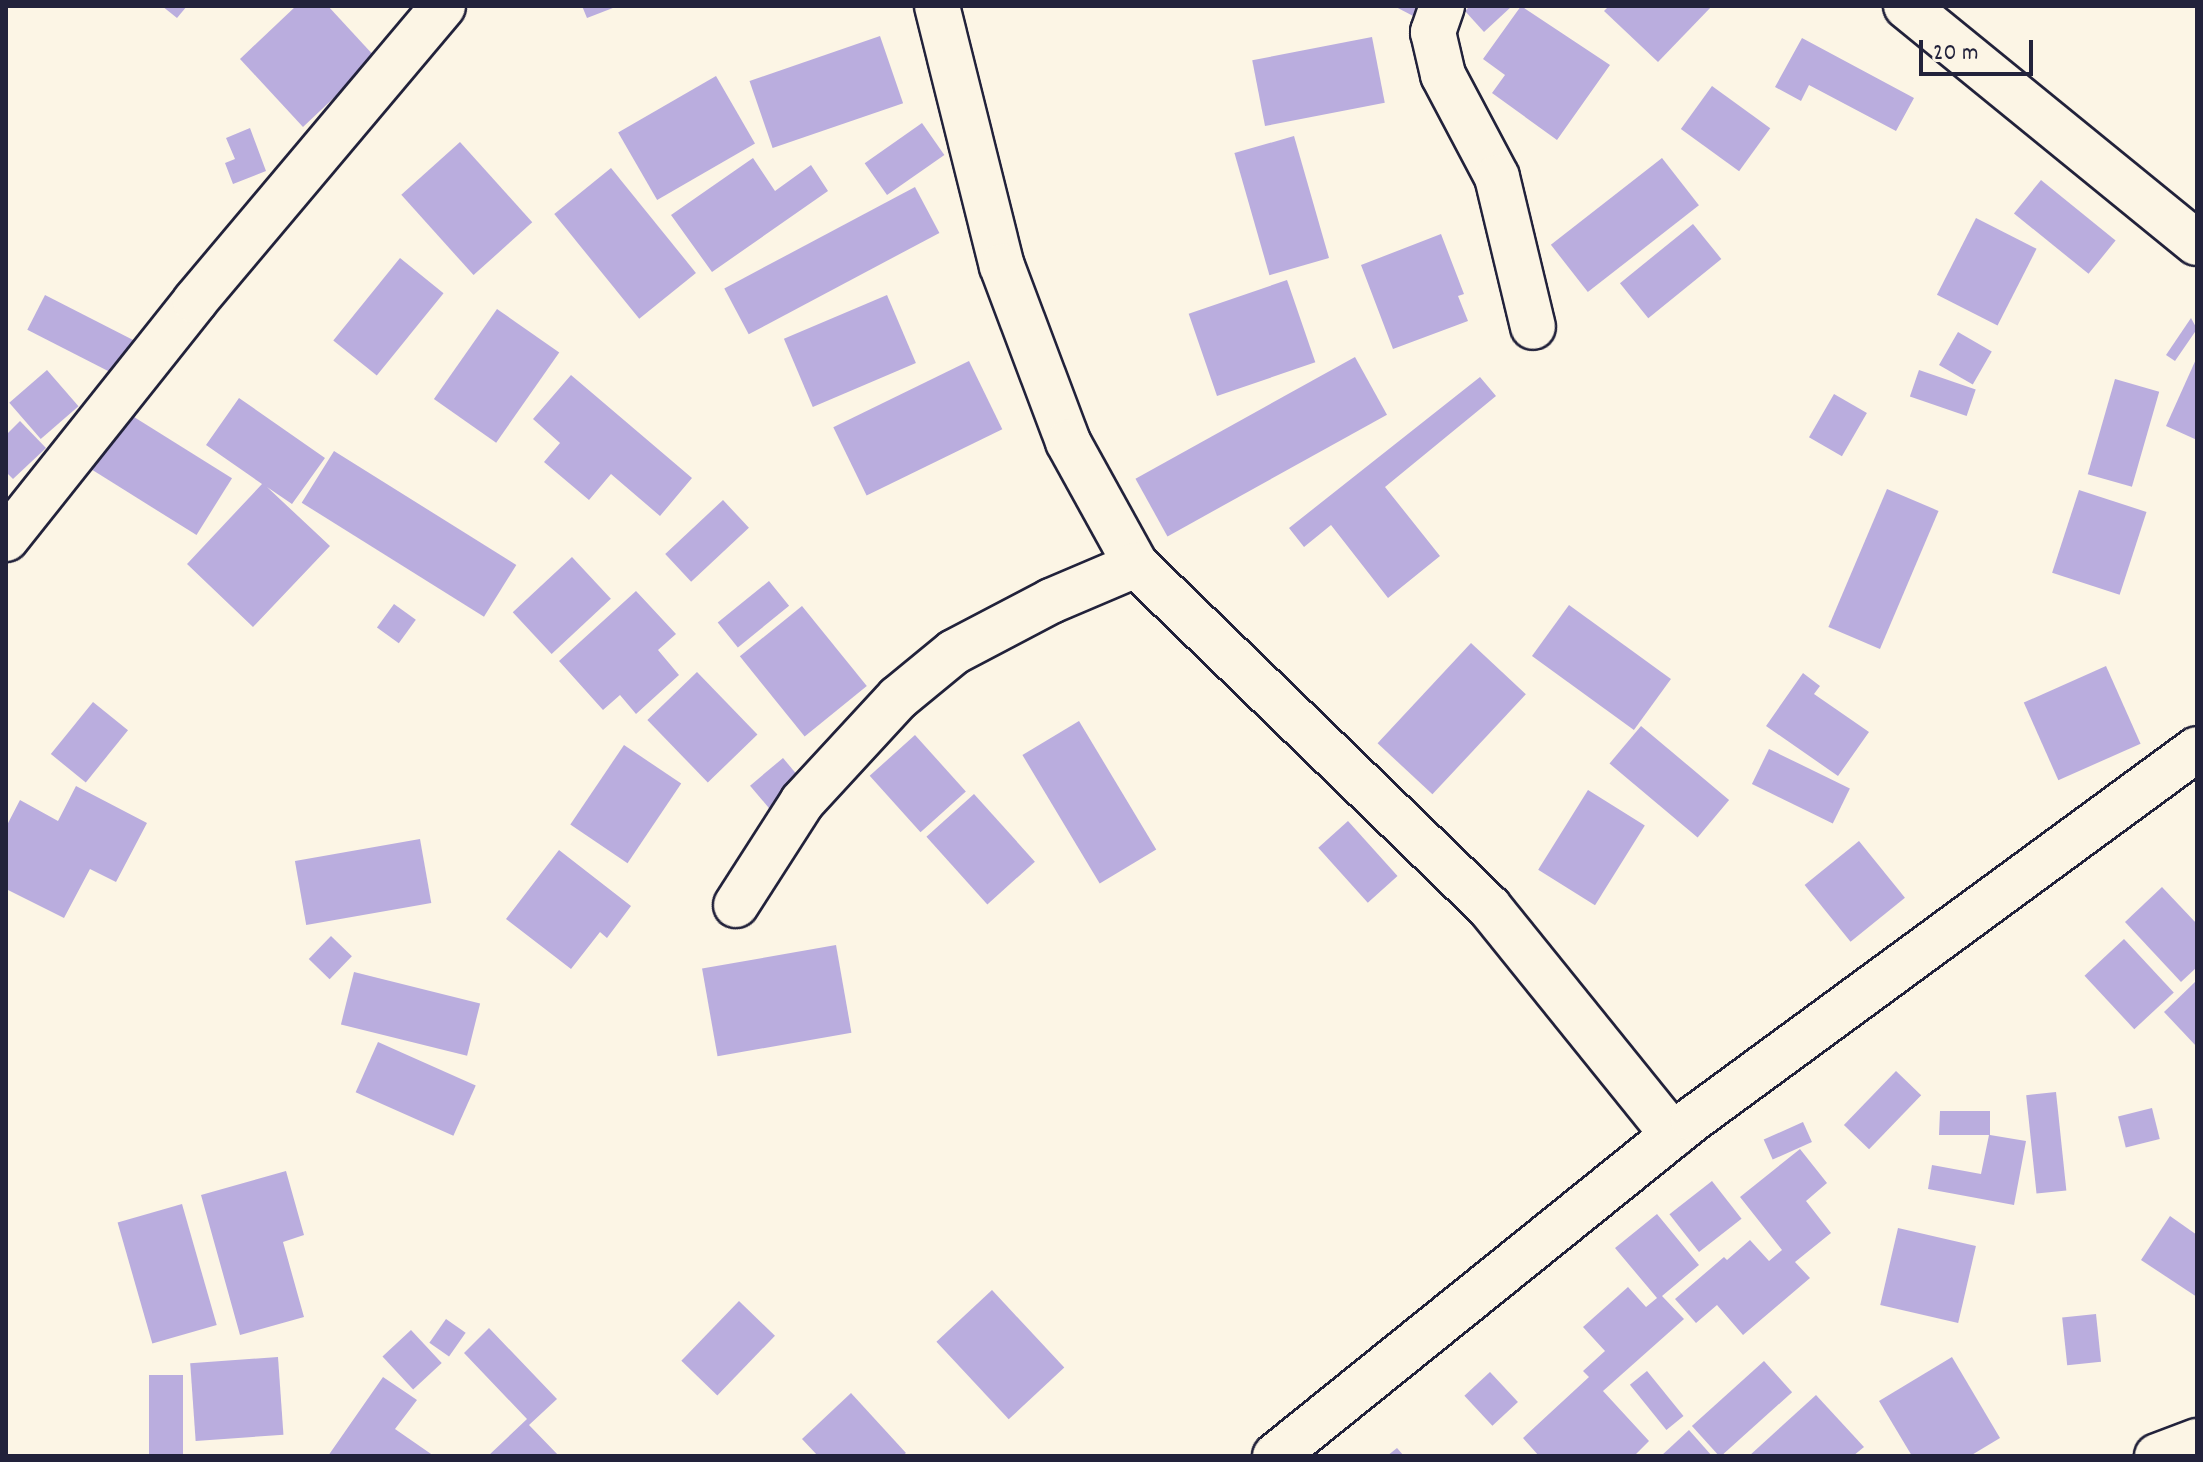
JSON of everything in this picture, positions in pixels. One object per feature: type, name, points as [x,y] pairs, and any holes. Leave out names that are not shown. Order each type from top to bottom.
[{"type":"street","points":[[6,539],[195,301],[443,6]]},
{"type":"street","points":[[937,6],[1002,266],[1068,442],[1136,565],[1489,907],[1673,1135]]},
{"type":"street","points":[[1442,6],[1433,32],[1443,75],[1497,177],[1533,327]]},
{"type":"street","points":[[1906,6],[2197,243]]},
{"type":"street","points":[[736,905],[802,802],[898,698],[954,652],[1051,601],[1136,565]]},
{"type":"street","points":[[1275,1456],[1673,1135],[2197,749]]},
{"type":"street","points":[[2157,1456],[2197,1441]]},
{"type":"building","points":[[162,6],[187,6],[177,18]]},
{"type":"building","points":[[296,6],[328,6],[376,58],[303,127],[240,59]]},
{"type":"building","points":[[582,6],[618,6],[587,18]]},
{"type":"building","points":[[1394,6],[1423,6],[1417,18]]},
{"type":"building","points":[[1470,6],[1512,6],[1484,32],[1465,11]]},
{"type":"building","points":[[1521,6],[1610,65],[1557,140],[1492,93],[1505,75],[1483,59]]},
{"type":"building","points":[[1609,6],[1712,6],[1658,62],[1604,11]]},
{"type":"building","points":[[880,36],[903,103],[773,148],[750,81]]},
{"type":"building","points":[[1372,37],[1385,103],[1265,126],[1252,60]]},
{"type":"building","points":[[1802,38],[1914,98],[1896,131],[1809,85],[1801,101],[1775,87]]},
{"type":"building","points":[[716,76],[755,144],[657,200],[618,132]]},
{"type":"building","points":[[1712,86],[1770,128],[1739,171],[1681,129]]},
{"type":"building","points":[[922,123],[944,155],[887,195],[865,163]]},
{"type":"building","points":[[250,128],[266,171],[233,184],[225,163],[235,159],[226,138]]},
{"type":"building","points":[[1294,136],[1329,258],[1269,275],[1234,153]]},
{"type":"building","points":[[460,142],[532,222],[474,275],[401,195]]},
{"type":"building","points":[[753,158],[775,191],[811,165],[828,191],[712,272],[671,215]]},
{"type":"building","points":[[1662,158],[1699,205],[1588,292],[1551,245]]},
{"type":"building","points":[[611,168],[696,273],[639,319],[554,214]]},
{"type":"building","points":[[2041,180],[2116,240],[2089,274],[2014,213]]},
{"type":"building","points":[[915,187],[939,233],[749,334],[724,288]]},
{"type":"building","points":[[1976,218],[2037,249],[1998,325],[1937,295]]},
{"type":"building","points":[[1693,224],[1721,259],[1648,318],[1620,283]]},
{"type":"building","points":[[1441,234],[1464,294],[1458,296],[1468,321],[1393,349],[1361,265]]},
{"type":"building","points":[[400,258],[444,293],[377,376],[333,340]]},
{"type":"building","points":[[1287,280],[1315,362],[1217,396],[1189,314]]},
{"type":"building","points":[[45,295],[134,340],[116,375],[27,330]]},
{"type":"building","points":[[887,295],[916,363],[813,407],[784,339]]},
{"type":"building","points":[[497,309],[559,353],[496,443],[434,399]]},
{"type":"building","points":[[2191,318],[2197,329],[2175,361],[2166,355]]},
{"type":"building","points":[[1958,332],[1992,352],[1973,384],[1939,365]]},
{"type":"building","points":[[1355,357],[1387,415],[1167,536],[1135,479]]},
{"type":"building","points":[[2197,357],[2197,440],[2166,426]]},
{"type":"building","points":[[969,361],[1002,429],[867,496],[833,427]]},
{"type":"building","points":[[47,370],[78,406],[41,439],[9,403]]},
{"type":"building","points":[[1919,370],[1976,390],[1967,416],[1910,396]]},
{"type":"building","points":[[571,375],[692,478],[660,516],[611,474],[589,500],[544,462],[560,443],[533,419]]},
{"type":"building","points":[[1480,377],[1496,396],[1385,487],[1440,556],[1388,598],[1331,525],[1304,547],[1289,528]]},
{"type":"building","points":[[2115,379],[2159,392],[2132,487],[2088,474]]},
{"type":"building","points":[[1834,394],[1867,413],[1842,456],[1809,437]]},
{"type":"building","points":[[239,398],[325,458],[292,504],[267,487],[330,546],[253,627],[187,564],[262,484],[206,445]]},
{"type":"building","points":[[126,412],[232,478],[197,535],[90,469]]},
{"type":"building","points":[[20,421],[46,448],[13,479],[6,472],[6,435]]},
{"type":"building","points":[[334,451],[516,565],[484,617],[302,503]]},
{"type":"building","points":[[1887,489],[1939,511],[1880,649],[1828,627]]},
{"type":"building","points":[[2079,490],[2147,512],[2120,595],[2052,573]]},
{"type":"building","points":[[723,500],[749,528],[691,582],[665,554]]},
{"type":"building","points":[[572,557],[611,599],[552,654],[513,612]]},
{"type":"building","points":[[769,581],[789,606],[738,647],[718,623]]},
{"type":"building","points":[[636,591],[676,634],[658,650],[679,675],[636,714],[620,695],[603,710],[559,661]]},
{"type":"building","points":[[394,604],[416,620],[399,643],[377,627]]},
{"type":"building","points":[[1569,605],[1671,679],[1634,730],[1532,656]]},
{"type":"building","points":[[802,606],[867,686],[805,736],[740,656]]},
{"type":"building","points":[[1471,643],[1526,694],[1432,794],[1378,743]]},
{"type":"building","points":[[2106,666],[2141,744],[2058,780],[2024,703]]},
{"type":"building","points":[[697,672],[757,735],[708,783],[647,720]]},
{"type":"building","points":[[1803,673],[1820,686],[1814,694],[1869,732],[1838,776],[1766,726]]},
{"type":"building","points":[[93,702],[128,730],[86,782],[51,754]]},
{"type":"building","points":[[1079,721],[1156,850],[1100,884],[1022,755]]},
{"type":"building","points":[[1641,726],[1729,800],[1698,837],[1610,764]]},
{"type":"building","points":[[915,735],[966,791],[921,832],[870,776]]},
{"type":"building","points":[[624,745],[681,784],[628,863],[570,825]]},
{"type":"building","points":[[1769,749],[1850,788],[1833,824],[1752,784]]},
{"type":"building","points":[[783,758],[819,801],[786,829],[750,786]]},
{"type":"building","points":[[76,786],[147,823],[116,882],[90,869],[64,918],[6,889],[6,827],[20,800],[58,821]]},
{"type":"building","points":[[1588,790],[1645,826],[1595,905],[1538,870]]},
{"type":"building","points":[[974,794],[1035,862],[987,904],[926,837]]},
{"type":"building","points":[[1348,821],[1398,876],[1368,903],[1318,848]]},
{"type":"building","points":[[420,839],[431,903],[306,925],[295,861]]},
{"type":"building","points":[[1859,841],[1905,898],[1851,942],[1805,885]]},
{"type":"building","points":[[559,850],[631,906],[607,938],[600,932],[571,969],[506,919]]},
{"type":"building","points":[[2162,887],[2197,924],[2197,967],[2181,982],[2125,922]]},
{"type":"building","points":[[331,936],[352,956],[330,979],[309,959]]},
{"type":"building","points":[[2124,939],[2174,992],[2134,1029],[2085,976]]},
{"type":"building","points":[[836,945],[851,1033],[718,1056],[702,969]]},
{"type":"building","points":[[354,972],[480,1003],[467,1056],[341,1024]]},
{"type":"building","points":[[2197,980],[2197,1047],[2164,1012]]},
{"type":"building","points":[[378,1042],[476,1086],[453,1136],[356,1092]]},
{"type":"building","points":[[1896,1071],[1921,1095],[1869,1149],[1844,1125]]},
{"type":"building","points":[[2056,1092],[2066,1190],[2037,1194],[2026,1095]]},
{"type":"building","points":[[2152,1108],[2160,1139],[2126,1148],[2118,1116]]},
{"type":"building","points":[[1940,1111],[1990,1111],[1990,1135],[2026,1141],[2014,1205],[1928,1189],[1932,1165],[1981,1174],[1989,1135],[1939,1135]]},
{"type":"building","points":[[1803,1122],[1812,1142],[1773,1160],[1764,1139]]},
{"type":"building","points":[[1800,1149],[1827,1183],[1806,1201],[1831,1233],[1795,1262],[1810,1278],[1743,1335],[1717,1305],[1696,1323],[1675,1299],[1724,1257],[1727,1260],[1750,1240],[1769,1261],[1782,1250],[1740,1197]]},
{"type":"building","points":[[286,1171],[304,1235],[283,1242],[304,1317],[240,1335],[201,1195]]},
{"type":"building","points":[[1712,1181],[1742,1219],[1699,1252],[1669,1214]]},
{"type":"building","points":[[182,1204],[217,1325],[152,1344],[118,1222]]},
{"type":"building","points":[[1657,1214],[1699,1265],[1662,1296],[1684,1319],[1603,1391],[1649,1441],[1634,1456],[1539,1456],[1523,1438],[1589,1377],[1583,1371],[1605,1351],[1583,1327],[1628,1287],[1646,1307],[1657,1298],[1615,1248]]},
{"type":"building","points":[[2170,1216],[2197,1235],[2197,1297],[2141,1260]]},
{"type":"building","points":[[1898,1228],[1976,1246],[1958,1323],[1880,1305]]},
{"type":"building","points":[[992,1290],[1064,1368],[1009,1419],[936,1342]]},
{"type":"building","points":[[739,1301],[775,1336],[717,1395],[681,1361]]},
{"type":"building","points":[[2096,1314],[2101,1362],[2067,1365],[2062,1318]]},
{"type":"building","points":[[446,1319],[466,1333],[449,1357],[429,1343]]},
{"type":"building","points":[[489,1328],[557,1399],[529,1425],[559,1456],[488,1456],[527,1419],[464,1353]]},
{"type":"building","points":[[411,1330],[442,1363],[413,1390],[382,1357]]},
{"type":"building","points":[[278,1357],[283,1435],[196,1441],[190,1363]]},
{"type":"building","points":[[1952,1357],[2000,1438],[1970,1456],[1912,1456],[1879,1401]]},
{"type":"building","points":[[1764,1361],[1792,1392],[1721,1456],[1692,1426]]},
{"type":"building","points":[[1647,1371],[1684,1416],[1666,1430],[1630,1385]]},
{"type":"building","points":[[1490,1372],[1518,1402],[1492,1426],[1464,1396]]},
{"type":"building","points":[[149,1375],[183,1375],[183,1456],[149,1456]]},
{"type":"building","points":[[383,1377],[417,1400],[395,1429],[434,1456],[328,1456]]},
{"type":"building","points":[[851,1393],[906,1453],[902,1456],[818,1456],[802,1439]]},
{"type":"building","points":[[1816,1395],[1864,1447],[1853,1456],[1749,1456]]},
{"type":"building","points":[[1689,1430],[1712,1456],[1661,1456]]},
{"type":"building","points":[[1397,1448],[1404,1456],[1387,1456]]}]
